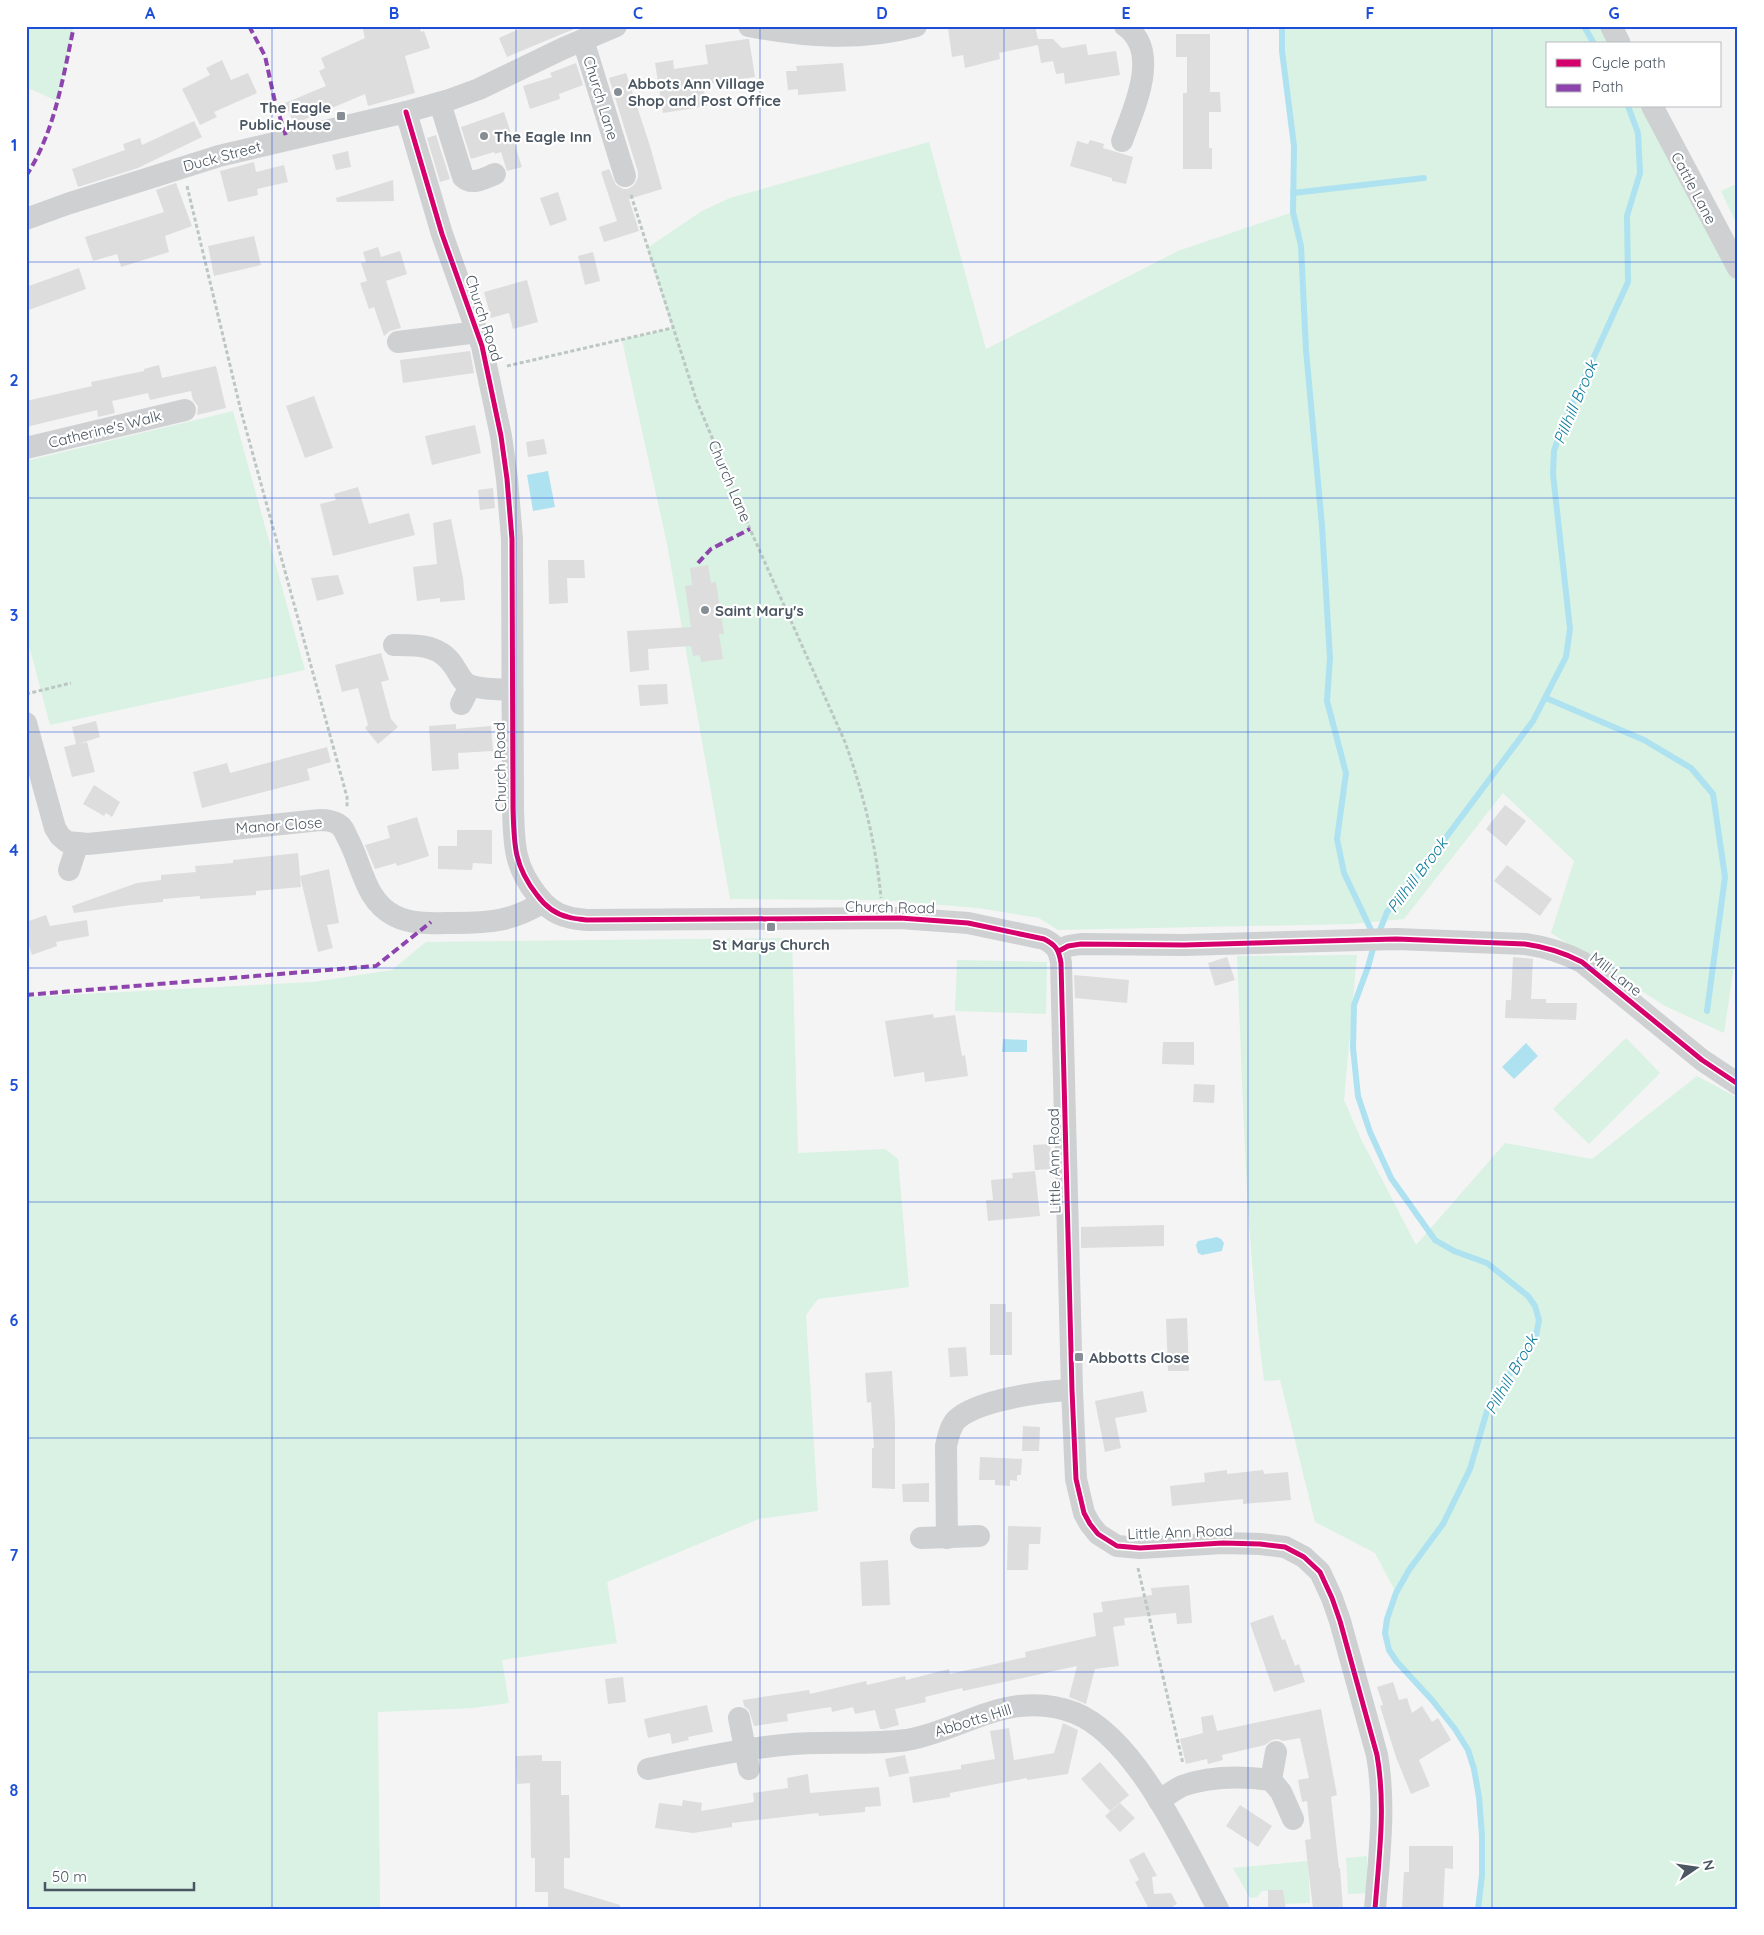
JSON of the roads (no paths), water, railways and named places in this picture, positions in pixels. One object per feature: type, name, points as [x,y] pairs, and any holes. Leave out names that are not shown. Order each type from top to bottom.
[{"type":"street","name":"Duck Street","points":[[26,219],[182,166],[440,103],[479,89],[616,26]]},
{"type":"street","points":[[749,26],[793,33],[839,37],[881,34],[916,26]]},
{"type":"street","points":[[1122,141],[1139,91],[1144,61],[1135,37],[1125,26]]},
{"type":"street","points":[[1611,26],[1619,42]]},
{"type":"street","name":"Church Lane","points":[[583,40],[625,176]]},
{"type":"street","points":[[440,103],[463,177],[467,181],[472,182],[495,174]]},
{"type":"street","name":"Cattle Lane","points":[[1653,108],[1738,268]]},
{"type":"street","name":"Church Road","points":[[406,112],[442,234],[478,332],[488,370],[501,436],[511,511],[512,539],[513,816],[516,857],[522,873],[542,902],[554,911],[568,917],[587,920],[881,918],[968,923],[1044,939],[1053,943],[1059,950]]},
{"type":"street","points":[[398,342],[478,332]]},
{"type":"street","name":"Catherine's Walk","points":[[26,448],[185,410]]},
{"type":"street","points":[[394,645],[421,646],[443,652],[449,658],[463,682],[466,695],[512,690]]},
{"type":"street","name":"Manor Close","points":[[26,723],[55,828],[67,842],[88,844],[320,820],[338,824],[342,828],[352,846],[363,878],[372,894],[385,910],[402,919],[458,923],[501,920],[523,914],[542,902]]},
{"type":"street","points":[[69,870],[78,843]]},
{"type":"street","name":"Mill Lane","points":[[1059,950],[1081,944],[1184,945],[1396,939],[1525,944],[1547,948],[1568,954],[1596,972],[1702,1060],[1738,1084]]},
{"type":"street","name":"Little Ann Road","points":[[1059,950],[1062,963],[1072,1390],[1076,1479],[1084,1513],[1090,1524],[1106,1541],[1117,1546],[1134,1548],[1232,1543],[1272,1545],[1294,1550],[1304,1556],[1320,1572],[1325,1580],[1340,1621],[1377,1755],[1380,1773],[1382,1820],[1375,1909]]},
{"type":"street","points":[[947,1538],[946,1446],[949,1433],[955,1421],[966,1413],[1026,1394],[1072,1390]]},
{"type":"street","points":[[921,1538],[979,1536]]},
{"type":"street","name":"Abbotts Hill","points":[[648,1769],[747,1759],[795,1744],[860,1744],[909,1739],[948,1729],[1002,1709],[1032,1705],[1054,1707],[1076,1713],[1100,1728],[1127,1754],[1159,1801],[1218,1909]]},
{"type":"street","points":[[739,1718],[747,1759]]},
{"type":"street","points":[[1271,1780],[1276,1752]]},
{"type":"street","points":[[1159,1801],[1180,1787],[1214,1779],[1247,1777],[1271,1780],[1281,1792],[1293,1819]]},
{"type":"water","points":[[548,471],[555,507],[533,511],[527,475]]},
{"type":"water","points":[[1003,1039],[1027,1040],[1027,1052],[1002,1052]]},
{"type":"water","points":[[1526,1043],[1538,1056],[1514,1079],[1502,1067]]},
{"type":"water","points":[[1217,1237],[1224,1243],[1222,1251],[1202,1255],[1198,1253],[1196,1245],[1198,1241]]},
{"type":"waterway","points":[[1282,26],[1282,51],[1294,146],[1293,212],[1301,246],[1306,350],[1322,526],[1330,658],[1327,701],[1346,773],[1337,839],[1344,873],[1373,934]]},
{"type":"waterway","name":"Pillhill Brook","points":[[1584,26],[1593,42]]},
{"type":"waterway","name":"Pillhill Brook","points":[[1378,935],[1387,912],[1412,883],[1533,721],[1566,657],[1570,629],[1553,474],[1554,451],[1562,427],[1628,282],[1627,216],[1640,173],[1638,133],[1629,108]]},
{"type":"waterway","points":[[1293,193],[1424,178]]},
{"type":"waterway","points":[[1546,698],[1644,740],[1691,768],[1713,794],[1725,877],[1707,1011]]},
{"type":"waterway","name":"Pillhill Brook","points":[[1374,945],[1354,1005],[1353,1048],[1358,1096],[1370,1132],[1391,1178],[1435,1240],[1454,1251],[1487,1263],[1528,1296],[1535,1306],[1539,1320],[1536,1336],[1522,1354],[1487,1411],[1470,1469],[1443,1524],[1409,1570],[1396,1593],[1387,1619],[1385,1633],[1389,1650],[1397,1662],[1432,1700],[1455,1729],[1468,1750],[1474,1769],[1479,1797],[1482,1836],[1482,1875],[1478,1909]]},
{"type":"place","name":"Abbots Ann Village Shop and Post Office","points":[[618,92]]},
{"type":"place","name":"The Eagle Public House","points":[[341,116]]},
{"type":"place","name":"The Eagle Inn","points":[[484,136]]},
{"type":"place","name":"Saint Mary's","points":[[705,610]]},
{"type":"place","name":"St Marys Church","points":[[771,927]]},
{"type":"place","name":"Abbotts Close","points":[[1079,1357]]}]
